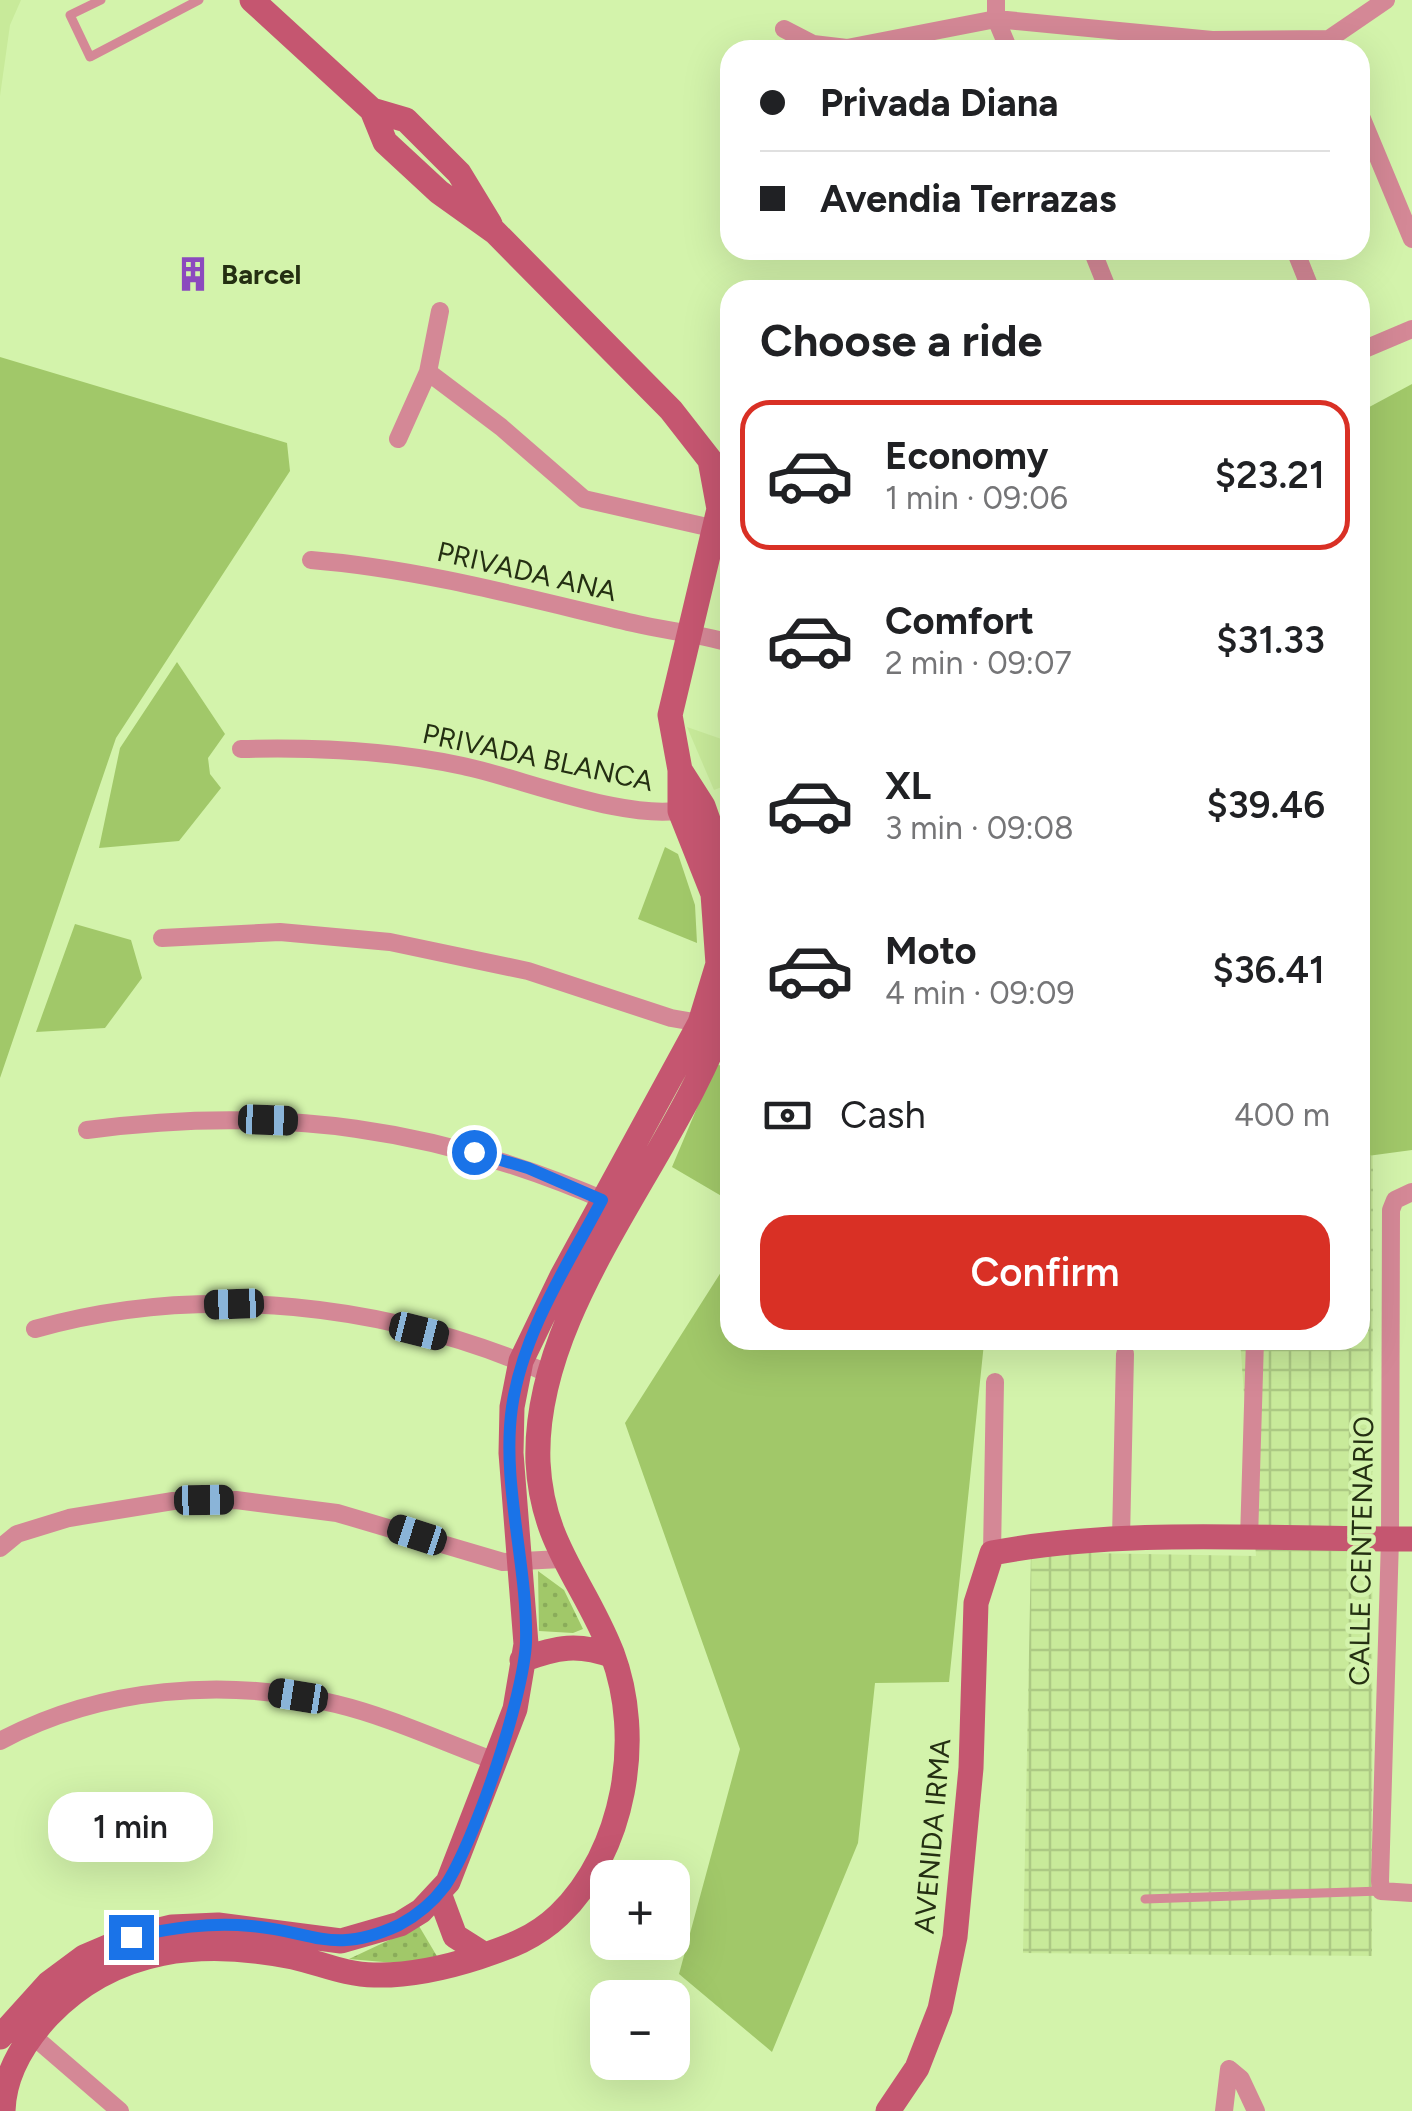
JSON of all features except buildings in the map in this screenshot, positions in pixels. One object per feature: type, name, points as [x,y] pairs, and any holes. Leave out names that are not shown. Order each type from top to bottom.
[{"type":"street","points":[[3,2111],[23,2025],[48,1982],[84,1957],[131,1937],[172,1927],[218,1924],[256,1926],[307,1940],[341,1942],[400,1924],[439,1894],[469,1832],[516,1709],[526,1644],[511,1426],[521,1362],[714,1039],[714,980],[719,941],[713,894],[680,770],[670,714],[716,529],[718,484],[710,460],[692,434],[495,232],[459,173],[406,120],[372,110],[252,0]]},
{"type":"street","points":[[1336,40],[1386,0]]},
{"type":"street","points":[[878,40],[996,10],[1183,40]]},
{"type":"street","points":[[996,10],[1006,40]]},
{"type":"street","points":[[784,29],[805,40]]},
{"type":"street","points":[[1370,138],[1412,239]]},
{"type":"street","points":[[398,439],[428,372],[440,311]]},
{"type":"street","points":[[1370,347],[1412,328]]},
{"type":"street","points":[[428,372],[480,410],[584,499],[716,529]]},
{"type":"street","name":"PRIVADA ANA","points":[[311,560],[418,574],[720,640]]},
{"type":"street","name":"PRIVADA BLANCA","points":[[241,749],[349,751],[442,762],[644,812],[692,808]]},
{"type":"street","points":[[692,808],[720,863]]},
{"type":"street","points":[[162,938],[280,932],[390,942],[528,971],[671,1018],[714,1039]]},
{"type":"street","points":[[87,1130],[208,1118],[379,1130],[528,1168],[614,1205]]},
{"type":"street","name":"CALLE CENTENARIO","points":[[1381,1891],[1401,1539],[1391,1210],[1395,1200],[1412,1192]]},
{"type":"street","points":[[0,2037],[62,2002],[97,1976],[131,1960],[169,1950],[246,1949],[371,1975],[433,1970],[524,1942],[557,1917],[580,1891],[611,1834],[627,1751],[613,1656],[588,1601],[561,1560],[543,1510],[538,1461],[540,1401],[547,1373],[614,1205]]},
{"type":"street","points":[[35,1330],[108,1314],[260,1303],[365,1317],[547,1373]]},
{"type":"street","points":[[1249,1539],[1255,1350]]},
{"type":"street","points":[[1121,1540],[1125,1354]]},
{"type":"street","points":[[995,1382],[992,1554],[1040,1544],[1121,1540],[1401,1539]]},
{"type":"street","points":[[0,1548],[17,1534],[69,1518],[173,1500],[236,1500],[337,1513],[503,1562],[561,1560]]},
{"type":"street","name":"AVENIDA IRMA","points":[[888,2111],[918,2068],[940,2009],[954,1937],[971,1768],[976,1604],[992,1554]]},
{"type":"street","points":[[522,1660],[568,1646],[613,1656]]},
{"type":"street","points":[[0,1741],[82,1708],[137,1696],[262,1690],[340,1704],[496,1761]]},
{"type":"street","points":[[1381,1891],[1412,1893]]},
{"type":"street","points":[[439,1894],[446,1921],[456,1936],[485,1955]]},
{"type":"street","points":[[23,2025],[120,2111]]},
{"type":"street","points":[[1224,2111],[1229,2069],[1241,2079],[1256,2111]]},
{"type":"lane","points":[[100,0],[70,15],[90,57],[198,0]]},
{"type":"lane","points":[[167,0],[174,13]]},
{"type":"lane","points":[[1145,1899],[1381,1891]]},
{"type":"shaded area","points":[[0,0],[21,0],[10,25],[0,96]]},
{"type":"shaded area","points":[[0,357],[287,443],[290,471],[116,738],[0,1078]]},
{"type":"shaded area","points":[[1412,384],[1412,1150],[1370,1156],[1370,407]]},
{"type":"shaded area","points":[[177,662],[225,734],[208,758],[210,774],[221,788],[179,841],[99,848],[120,748]]},
{"type":"shaded area","points":[[687,727],[720,739],[720,788],[714,790]]},
{"type":"shaded area","points":[[665,847],[678,854],[695,905],[697,943],[638,919]]},
{"type":"shaded area","points":[[75,924],[131,940],[142,978],[105,1028],[36,1032]]},
{"type":"shaded area","points":[[716,1063],[720,1066],[720,1195],[672,1167]]},
{"type":"shaded area","points":[[1373,1155],[1372,1956],[1023,1953],[1031,1552],[1256,1556],[1241,1350],[1370,1350]]},
{"type":"shaded area","points":[[720,1274],[720,1350],[983,1350],[949,1682],[875,1683],[858,1843],[772,2052],[679,1974],[683,1960],[690,1960],[690,1933],[740,1749],[625,1423]]},
{"type":"shaded area","points":[[538,1571],[564,1590],[583,1629],[573,1633],[539,1631]]},
{"type":"shaded area","points":[[419,1926],[438,1958],[395,1963],[349,1959]]},
{"type":"place","name":"Barcel","points":[[193,274]]},
{"type":"route","points":[[131,1937],[172,1927],[218,1924],[256,1926],[307,1940],[341,1942],[400,1924],[421,1911],[448,1882],[516,1709],[526,1644],[511,1454],[512,1407],[521,1362],[602,1200],[528,1168],[474,1152]]}]
